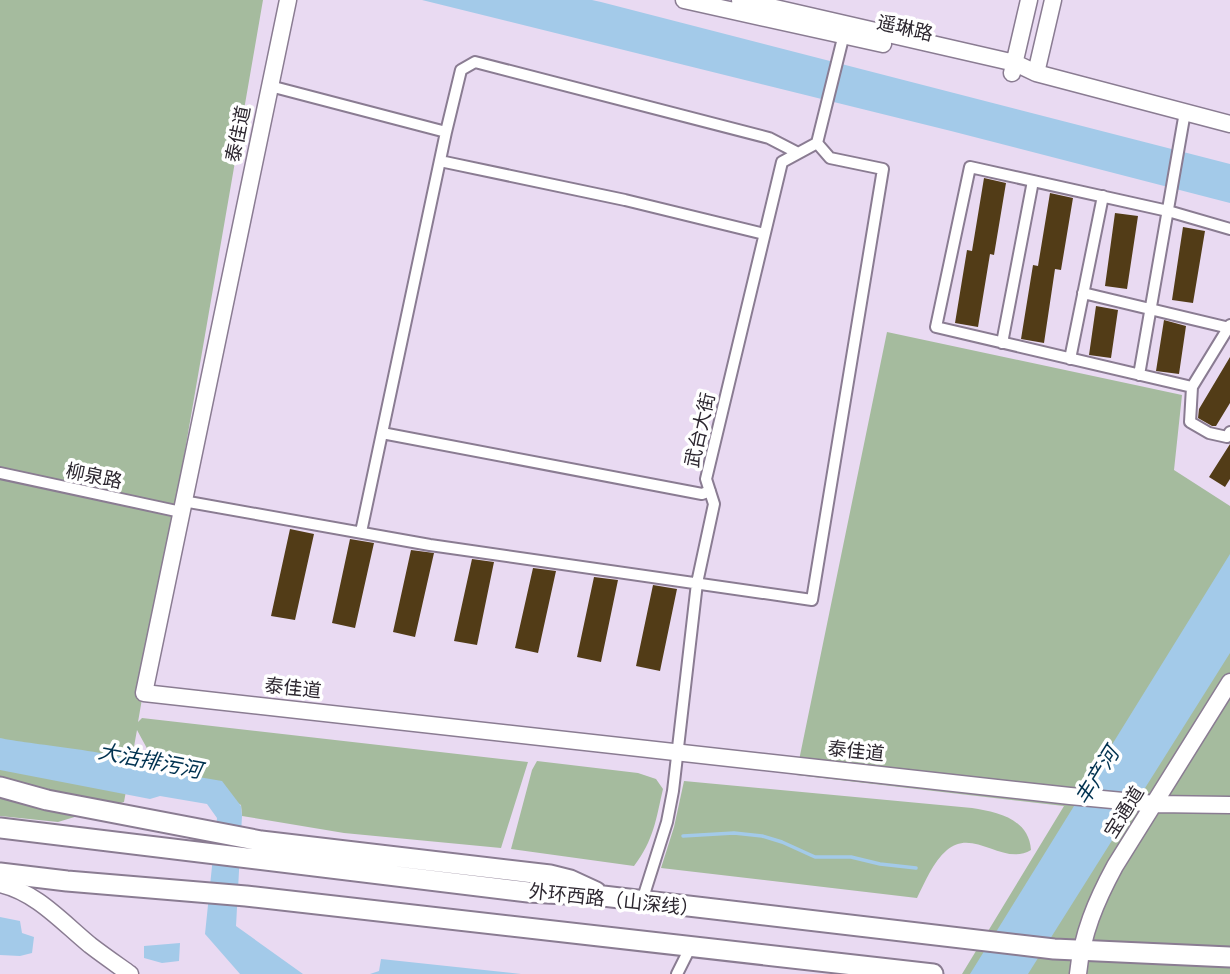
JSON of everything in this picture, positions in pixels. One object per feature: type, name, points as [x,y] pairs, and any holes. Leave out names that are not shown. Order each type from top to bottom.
[{"type":"highway","points":[[0,787],[259,851]]},
{"type":"highway","name":"外环西路（山深线）","points":[[0,828],[259,851],[528,892],[603,896],[1054,949],[1230,957]]},
{"type":"highway","name":"外环西路（山深线）","points":[[0,873],[246,896],[933,974]]},
{"type":"street","name":"泰佳道","points":[[288,0],[144,693],[1070,796],[1147,803],[1230,805]]},
{"type":"street","name":"遥琳路","points":[[684,0],[845,30],[1014,68],[1230,124]]},
{"type":"street","name":"遥琳路","points":[[740,0],[845,30]]},
{"type":"street","points":[[1014,68],[1029,0]]},
{"type":"street","points":[[1036,73],[1052,0]]},
{"type":"street","points":[[817,143],[845,30]]},
{"type":"street","points":[[361,532],[461,70],[475,62],[769,138],[798,153]]},
{"type":"street","points":[[270,86],[446,132]]},
{"type":"street","points":[[1139,375],[1185,112]]},
{"type":"street","name":"柳泉路","points":[[0,473],[182,507],[812,600],[883,169],[830,158],[817,143]]},
{"type":"street","name":"武台大街","points":[[642,901],[667,822],[678,752],[696,583],[714,504],[706,479],[782,162],[817,143]]},
{"type":"street","points":[[440,161],[625,200],[764,234]]},
{"type":"street","points":[[1192,387],[936,327],[970,167],[1168,211],[1230,229]]},
{"type":"street","points":[[1002,343],[1033,181]]},
{"type":"street","points":[[1070,359],[1103,197]]},
{"type":"street","points":[[1083,293],[1229,327],[1192,387],[1190,422],[1209,433],[1227,437],[1230,432]]},
{"type":"street","points":[[382,433],[648,485],[702,494],[710,491]]},
{"type":"street","name":"宝通道","points":[[1078,974],[1080,951],[1089,919],[1147,803],[1230,682]]},
{"type":"street","points":[[0,884],[16,887],[33,897],[98,952],[130,974]]},
{"type":"street","points":[[677,974],[691,946]]},
{"type":"green space","points":[[0,0],[263,0],[138,722],[142,718],[528,762],[501,848],[344,833],[242,816],[241,805],[190,776],[162,771],[137,730],[124,802],[58,822],[0,816]]},
{"type":"green space","points":[[887,332],[1182,395],[1174,470],[1230,506],[1230,974],[962,974],[1064,806],[796,775]]},
{"type":"green space","points":[[537,761],[638,773],[656,779],[663,789],[656,820],[646,847],[634,866],[511,849],[532,770]]},
{"type":"green space","points":[[684,781],[972,808],[1002,815],[1018,824],[1029,839],[1031,850],[1010,854],[978,844],[957,844],[938,860],[917,898],[661,868]]},
{"type":"water","points":[[422,0],[601,2],[1230,164],[1230,203],[951,131]]},
{"type":"water","name":"丰产河","points":[[1230,554],[1230,653],[1028,974],[970,974]]},
{"type":"water","points":[[0,738],[112,755],[152,765],[163,771],[222,781],[241,806],[242,816],[236,926],[303,974],[240,974],[205,934],[217,818],[207,804],[160,796],[150,799],[0,770]]},
{"type":"water","points":[[0,917],[20,921],[22,933],[34,937],[32,953],[20,956],[0,955]]},
{"type":"water","points":[[180,943],[179,961],[162,963],[144,958],[144,946]]},
{"type":"water","points":[[381,959],[521,974],[370,974],[379,971]]},
{"type":"building","points":[[984,178],[1006,183],[994,255],[990,254],[978,327],[955,323],[967,250],[972,251]]},
{"type":"building","points":[[1050,193],[1073,198],[1061,270],[1055,269],[1044,343],[1021,339],[1033,265],[1038,266]]},
{"type":"building","points":[[1115,213],[1138,216],[1127,289],[1105,286]]},
{"type":"building","points":[[1183,227],[1205,231],[1193,303],[1172,300]]},
{"type":"building","points":[[1096,306],[1118,310],[1111,358],[1089,355]]},
{"type":"building","points":[[1164,320],[1186,326],[1179,374],[1156,371]]},
{"type":"building","points":[[1230,357],[1230,403],[1216,426],[1212,426],[1198,418],[1199,409]]},
{"type":"building","points":[[1230,444],[1230,479],[1225,487],[1209,477]]},
{"type":"building","points":[[290,529],[314,534],[295,620],[271,616]]},
{"type":"building","points":[[350,539],[374,543],[355,628],[332,623]]},
{"type":"building","points":[[411,550],[434,553],[415,637],[393,632]]},
{"type":"building","points":[[472,559],[494,562],[477,645],[454,641]]},
{"type":"building","points":[[533,568],[556,571],[538,653],[515,648]]},
{"type":"building","points":[[594,577],[618,580],[601,662],[577,657]]},
{"type":"building","points":[[653,585],[677,589],[660,671],[636,666]]},
{"type":"waterway","points":[[683,836],[734,833],[762,836],[815,857],[851,857],[916,868]]},
{"type":"water label","name":"大沽排污河","points":[[150,761]]}]
